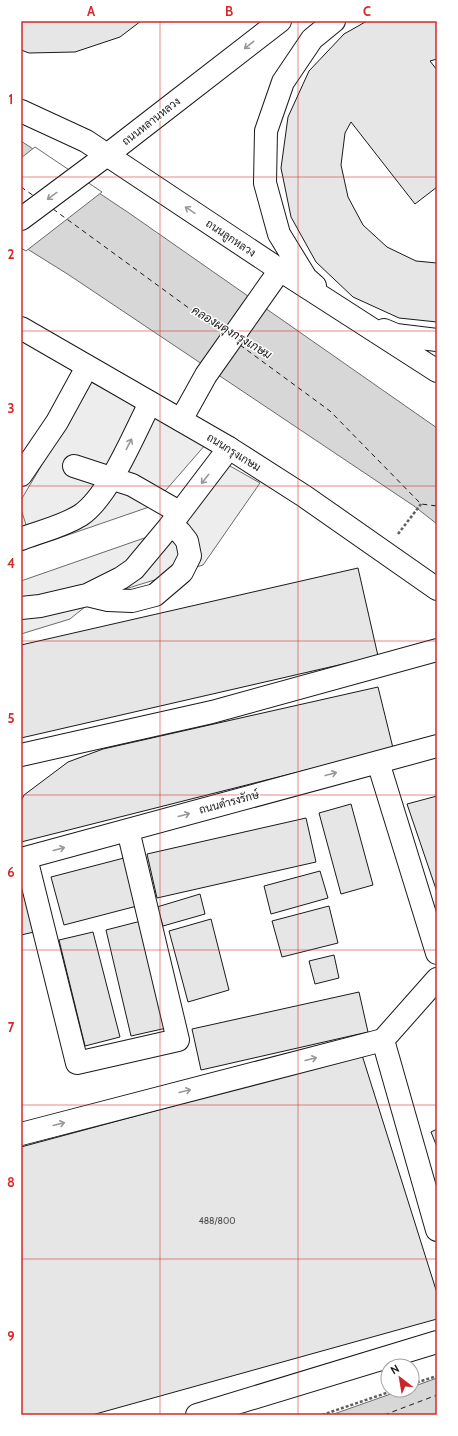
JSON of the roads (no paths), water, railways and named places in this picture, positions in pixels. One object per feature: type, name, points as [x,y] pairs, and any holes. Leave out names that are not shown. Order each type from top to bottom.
[{"type":"street","name":"ถนนหลานหลวง","points":[[21,219],[107,155],[280,21]]},
{"type":"street","points":[[334,21],[312,39],[282,82],[266,132],[265,183],[279,234],[306,278],[345,312],[396,335],[437,340]]},
{"type":"street","name":"ถนนลูกหลวง","points":[[21,111],[86,141],[280,270],[437,371]]},
{"type":"street","points":[[181,420],[206,375],[280,270]]},
{"type":"street","name":"ถนนกรุงเกษม","points":[[21,328],[229,448],[304,496],[384,551],[437,590]]},
{"type":"street","points":[[21,475],[57,422],[87,367]]},
{"type":"street","points":[[21,539],[55,528],[82,514],[100,497],[111,479],[150,403]]},
{"type":"street","points":[[21,608],[40,606],[87,594],[121,578],[134,569],[174,520],[229,448]]},
{"type":"street","points":[[74,466],[132,485],[174,520],[180,532],[187,541],[190,556],[182,572],[155,595],[132,600],[108,600],[87,594]]},
{"type":"street","points":[[21,755],[212,712],[437,650]]},
{"type":"street","name":"ถนนดำรงรักษ์","points":[[24,858],[437,746]]},
{"type":"street","points":[[378,762],[437,953]]},
{"type":"street","points":[[24,858],[77,1063],[178,1040],[128,830]]},
{"type":"street","points":[[21,1134],[383,1040],[437,979]]},
{"type":"street","points":[[383,1040],[437,1230]]},
{"type":"street","points":[[197,1415],[437,1342]]},
{"type":"water","name":"คลองผดุงกรุงเกษม","points":[[21,141],[129,213],[437,428],[437,524],[414,506],[69,275],[21,245]]},
{"type":"water","points":[[437,1378],[437,1415],[331,1415],[380,1398],[420,1398],[420,1384]]}]
